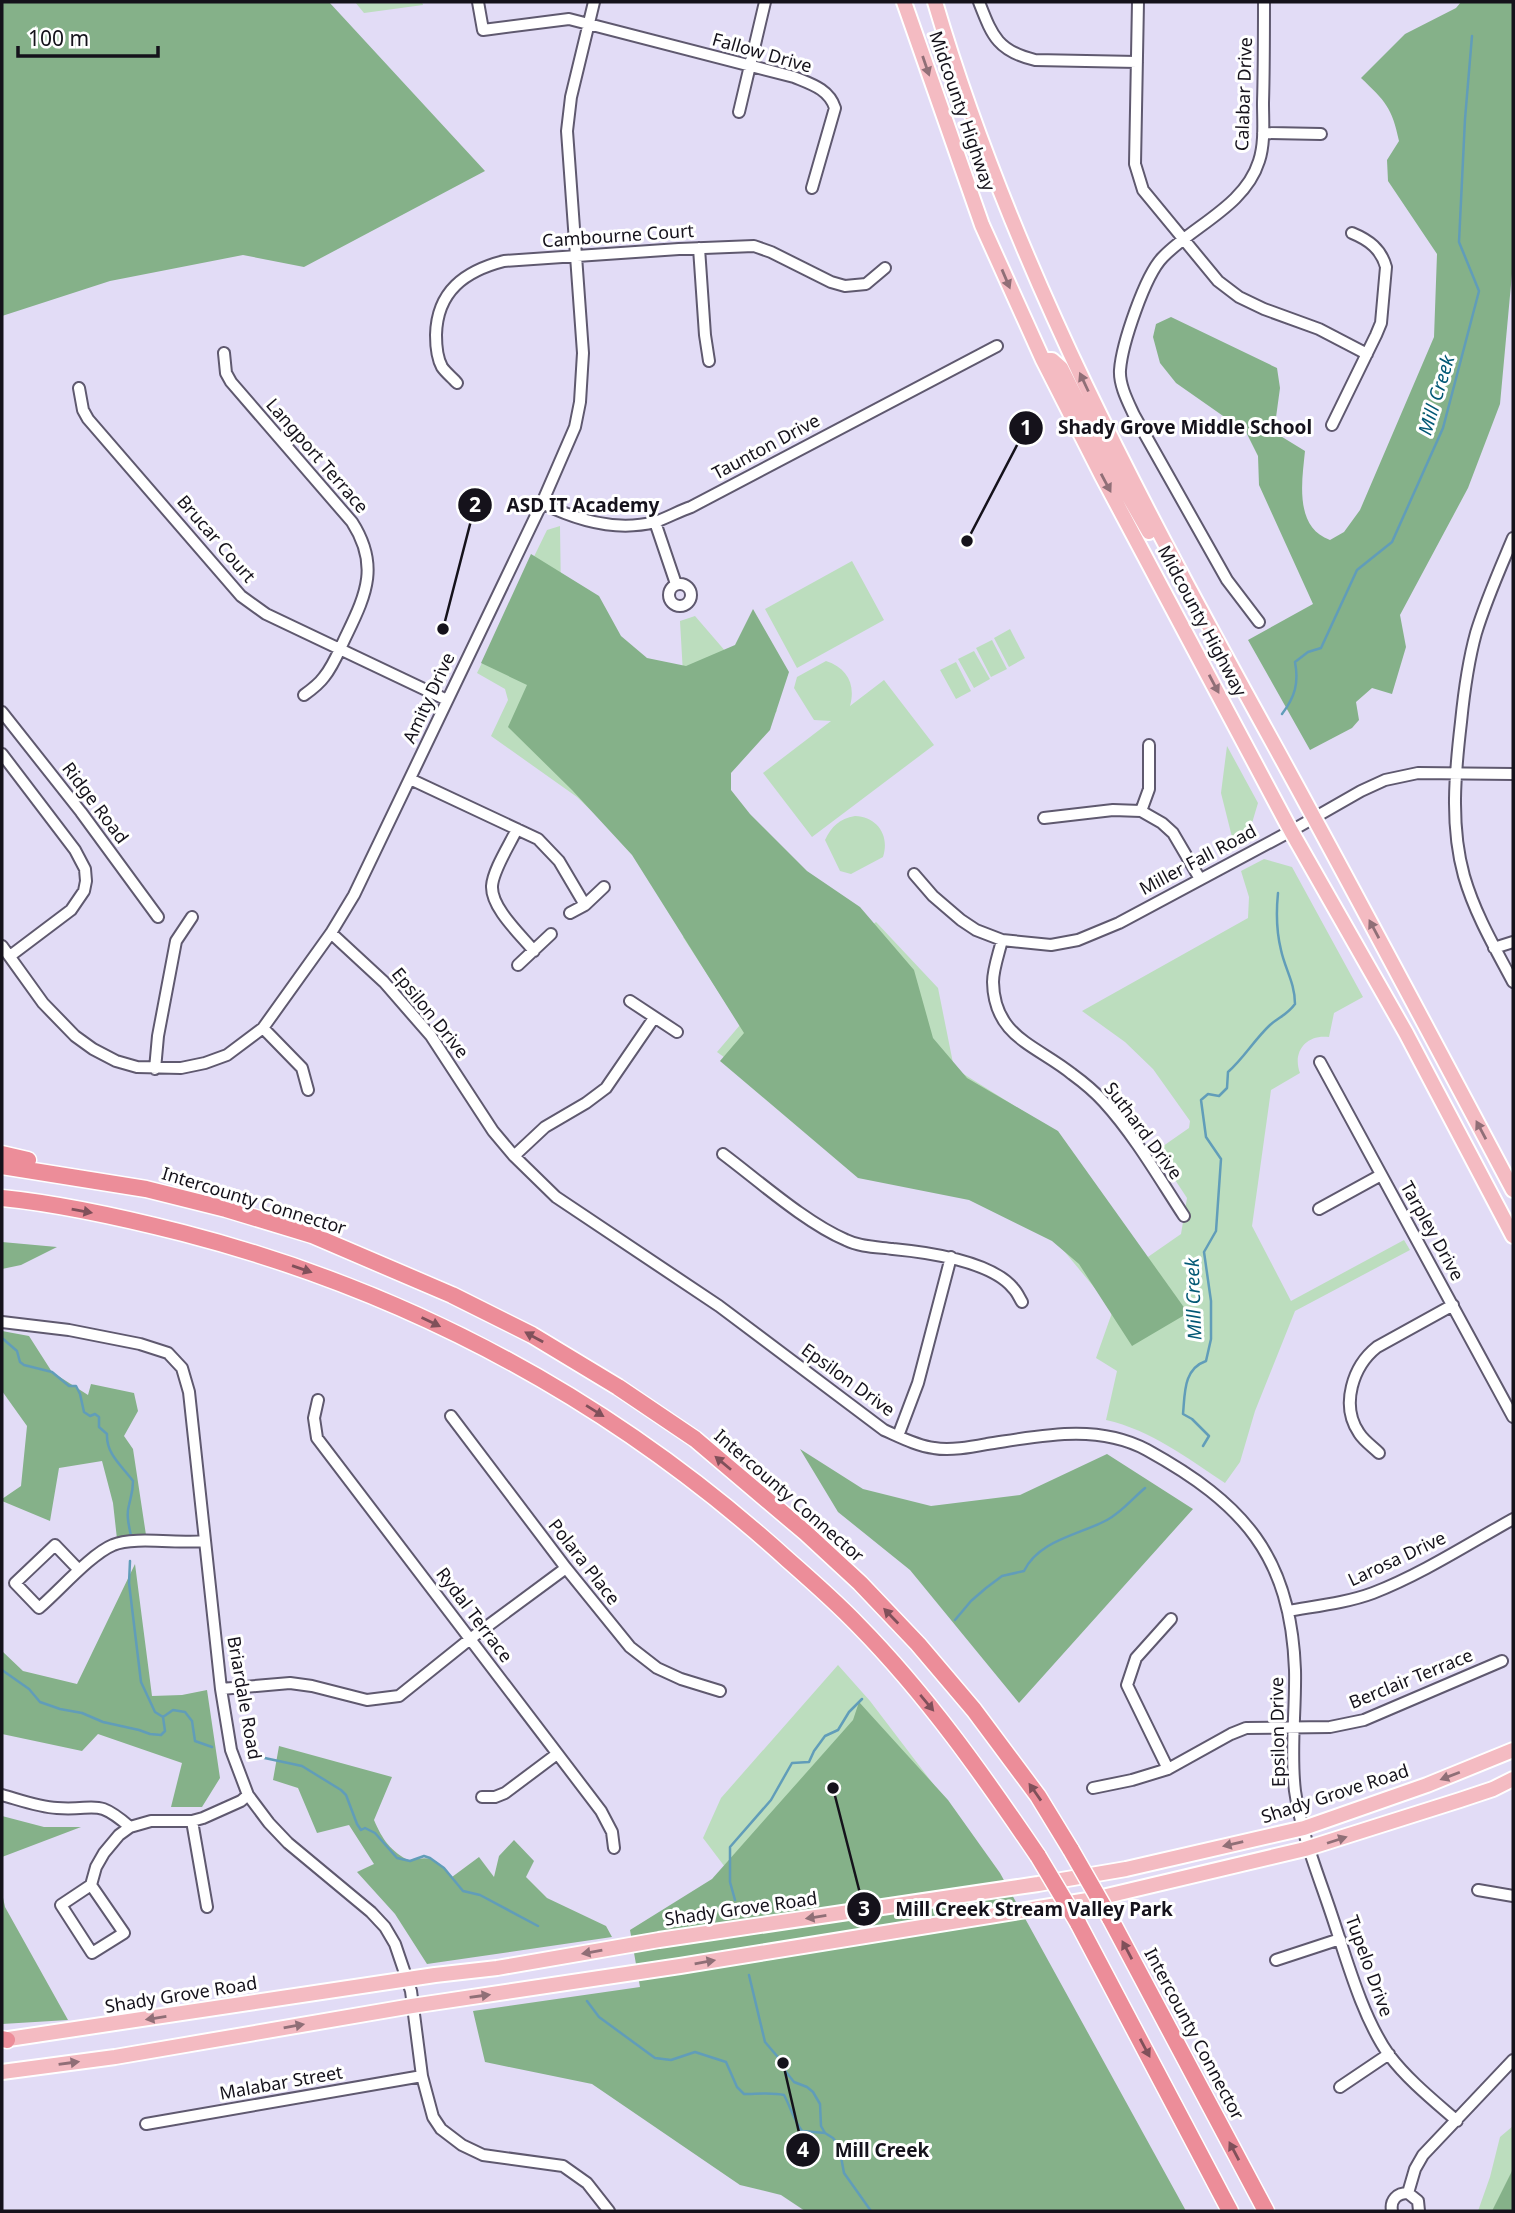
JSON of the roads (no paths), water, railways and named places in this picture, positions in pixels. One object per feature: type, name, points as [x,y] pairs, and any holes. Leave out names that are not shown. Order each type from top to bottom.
[{"type":"highway","points":[[2,1154],[146,1189]]},
{"type":"highway","name":"Intercounty Connector","points":[[2,1166],[146,1189],[312,1235],[452,1295],[532,1335],[695,1438],[860,1583],[918,1644],[974,1710],[1030,1785],[1110,1918],[1266,2211]]},
{"type":"highway","points":[[6,1199],[114,1217],[213,1241],[263,1255],[360,1290],[536,1374],[638,1439],[707,1490],[857,1623],[942,1721],[984,1777],[1038,1856],[1078,1923],[1230,2211]]},
{"type":"main road","name":"Midcounty Highway","points":[[904,2],[982,225],[1043,360],[1291,831],[1406,1033],[1513,1236]]},
{"type":"main road","name":"Midcounty Highway","points":[[935,2],[958,79],[1009,216],[1093,402],[1189,591],[1513,1190]]},
{"type":"main road","points":[[1043,360],[1052,360],[1061,368],[1100,446],[1176,579],[1189,591]]},
{"type":"main road","name":"Shady Grove Road","points":[[4,2040],[497,1969],[659,1940],[1038,1884],[1307,1837],[1513,1751]]},
{"type":"main road","name":"Shady Grove Road","points":[[2,2072],[115,2057],[412,2006],[1094,1899],[1307,1837],[1471,1797],[1513,1779]]},
{"type":"street","name":"Fallow Drive","points":[[478,2],[483,30],[560,18],[569,19],[793,77],[825,91],[835,108],[812,188]]},
{"type":"street","name":"Amity Drive","points":[[2,946],[43,1003],[75,1036],[93,1049],[116,1061],[137,1067],[181,1068],[227,1055],[263,1028],[331,933],[354,895],[542,503],[567,447],[580,402],[583,354],[567,131],[571,97],[594,2]]},
{"type":"street","points":[[739,112],[765,2]]},
{"type":"street","points":[[979,2],[991,34],[1006,49],[1024,58],[1137,62]]},
{"type":"street","points":[[1138,2],[1135,163],[1139,181],[1150,200],[1218,281],[1239,297],[1319,329],[1367,354]]},
{"type":"street","name":"Calabar Drive","points":[[1259,622],[1227,580],[1133,415],[1120,371],[1142,294],[1153,270],[1163,256],[1235,199],[1248,185],[1260,160],[1263,133],[1265,2]]},
{"type":"street","points":[[1263,133],[1321,134]]},
{"type":"street","points":[[1332,425],[1381,323],[1386,267],[1380,251],[1353,233]]},
{"type":"street","name":"Cambourne Court","points":[[457,383],[438,358],[436,323],[453,288],[482,267],[504,261],[754,246],[845,286],[866,284],[885,268]]},
{"type":"street","points":[[699,248],[709,361]]},
{"type":"street","name":"Taunton Drive","points":[[542,503],[561,513],[595,523],[628,526],[655,522],[691,507],[997,346]]},
{"type":"street","name":"Langport Terrace","points":[[224,353],[226,373],[231,382],[347,515],[361,535],[365,548],[368,576],[360,607],[326,676],[304,695]]},
{"type":"street","name":"Brucar Court","points":[[79,388],[83,410],[88,419],[241,596],[266,614],[447,700]]},
{"type":"street","points":[[655,522],[676,584]]},
{"type":"street","points":[[1513,538],[1476,633],[1465,685],[1455,772],[1456,833],[1464,875],[1477,914],[1513,982]]},
{"type":"street","name":"Ridge Road","points":[[2,712],[158,917]]},
{"type":"street","points":[[1141,811],[1149,789],[1149,745]]},
{"type":"street","points":[[2,754],[75,850],[85,869],[86,881],[84,891],[71,910],[10,956]]},
{"type":"street","name":"Miller Fall Road","points":[[914,874],[933,896],[976,930],[1002,940],[1051,945],[1079,940],[1119,923],[1385,780],[1418,773],[1513,774]]},
{"type":"street","points":[[410,779],[538,839],[559,861],[585,905]]},
{"type":"street","points":[[1044,818],[1113,810],[1141,811],[1173,833],[1200,879]]},
{"type":"street","points":[[517,829],[492,886],[495,901],[534,951]]},
{"type":"street","points":[[570,913],[585,905],[604,887]]},
{"type":"street","points":[[155,1069],[173,953],[181,931],[192,917]]},
{"type":"street","name":"Epsilon Drive","points":[[331,933],[384,982],[431,1037],[493,1131],[556,1197],[719,1306],[870,1420],[898,1436],[936,1449],[1067,1432],[1108,1437],[1145,1449],[1210,1491],[1242,1518],[1273,1564],[1288,1611],[1295,1669],[1295,1792],[1307,1837]]},
{"type":"street","points":[[517,965],[551,934]]},
{"type":"street","name":"Suthard Drive","points":[[1002,940],[993,980],[995,1004],[1002,1019],[1011,1032],[1023,1042],[1072,1073],[1104,1102],[1184,1216]]},
{"type":"street","points":[[1494,948],[1513,942]]},
{"type":"street","points":[[630,1001],[677,1032]]},
{"type":"street","points":[[514,1156],[545,1127],[606,1088],[654,1018]]},
{"type":"street","points":[[263,1028],[302,1068],[308,1090]]},
{"type":"street","name":"Tarpley Drive","points":[[1320,1062],[1513,1417]]},
{"type":"street","points":[[723,1154],[814,1222],[846,1240],[861,1245],[951,1257],[1000,1278],[1012,1286],[1022,1302]]},
{"type":"street","points":[[1319,1209],[1381,1175]]},
{"type":"street","points":[[898,1436],[918,1383],[951,1257]]},
{"type":"street","points":[[1379,1453],[1358,1433],[1353,1419],[1350,1405],[1353,1378],[1368,1354],[1377,1347],[1452,1305]]},
{"type":"street","name":"Briardale Road","points":[[2,1322],[69,1330],[140,1344],[168,1353],[182,1367],[187,1377],[189,1392],[221,1689],[232,1750],[248,1794],[288,1843],[371,1912],[385,1927],[395,1944],[408,1980],[422,2076],[433,2117],[441,2129],[462,2145],[483,2155],[563,2166],[587,2183],[604,2210]]},
{"type":"street","name":"Rydal Terrace","points":[[317,1401],[314,1418],[317,1438],[601,1811],[612,1832],[614,1849]]},
{"type":"street","name":"Polara Place","points":[[451,1416],[566,1568],[630,1647],[657,1668],[681,1679],[720,1691]]},
{"type":"street","name":"Larosa Drive","points":[[1288,1611],[1353,1600],[1373,1593],[1418,1572],[1513,1519]]},
{"type":"street","points":[[79,1570],[55,1545],[15,1583],[39,1608],[79,1570],[114,1544],[205,1541]]},
{"type":"street","points":[[221,1689],[290,1683],[367,1700],[399,1696],[566,1568]]},
{"type":"street","points":[[1168,1769],[1127,1685],[1136,1658],[1171,1619]]},
{"type":"street","name":"Berclair Terrace","points":[[1093,1788],[1168,1769],[1245,1728],[1330,1727],[1364,1720],[1502,1661]]},
{"type":"street","points":[[482,1797],[495,1797],[505,1793],[557,1754]]},
{"type":"street","points":[[91,1885],[124,1933],[92,1953],[61,1905],[91,1885],[96,1867],[119,1835],[130,1827],[151,1821],[192,1821],[203,1818],[241,1801],[248,1794]]},
{"type":"street","points":[[2,1796],[57,1808],[105,1808],[130,1827]]},
{"type":"street","points":[[192,1821],[207,1907]]},
{"type":"street","name":"Tupelo Drive","points":[[1307,1837],[1371,2025],[1407,2076],[1457,2121]]},
{"type":"street","points":[[1478,1890],[1513,1896]]},
{"type":"street","points":[[1276,1959],[1340,1939]]},
{"type":"street","points":[[1340,2087],[1389,2054]]},
{"type":"street","points":[[1408,2193],[1418,2162],[1513,2060]]},
{"type":"street","name":"Malabar Street","points":[[146,2124],[422,2076]]},
{"type":"street","points":[[1392,2211],[1392,2202],[1403,2193],[1408,2193],[1418,2200],[1419,2211]]},
{"type":"waterway","name":"Mill Creek","points":[[1282,714],[1295,690],[1295,662],[1308,652],[1321,648],[1357,570],[1392,542],[1443,428],[1479,291],[1459,242],[1472,36]]},
{"type":"waterway","name":"Mill Creek","points":[[1203,1446],[1209,1436],[1183,1414],[1189,1376],[1198,1365],[1206,1361],[1211,1339],[1211,1301],[1204,1252],[1216,1231],[1221,1159],[1206,1137],[1201,1100],[1208,1094],[1219,1096],[1227,1088],[1228,1072],[1264,1031],[1295,1004],[1278,935],[1278,893]]},
{"type":"waterway","points":[[2,1338],[17,1351],[20,1362],[24,1365],[52,1372],[69,1386],[76,1386],[84,1412],[99,1417],[99,1427],[107,1434],[112,1454],[133,1481],[128,1513],[131,1536]]},
{"type":"waterway","name":"Mill Creek","points":[[955,1620],[971,1601],[1002,1576],[1024,1571],[1039,1552],[1049,1545],[1112,1517],[1145,1488]]},
{"type":"waterway","points":[[130,1561],[129,1583],[141,1682],[155,1712],[163,1717]]},
{"type":"waterway","points":[[2,1670],[29,1689],[40,1702],[150,1734],[161,1735],[165,1731],[163,1717],[173,1710],[185,1712],[192,1721],[195,1741],[212,1747]]},
{"type":"waterway","name":"Mill Creek","points":[[735,1900],[730,1882],[730,1847],[771,1800],[792,1763],[809,1762],[825,1736],[838,1730],[849,1712],[862,1699]]},
{"type":"waterway","points":[[260,1757],[302,1766],[341,1790],[346,1795],[361,1830],[365,1828],[375,1833],[397,1858],[410,1861],[424,1856],[430,1858],[444,1868],[463,1891],[480,1895],[538,1926]]},
{"type":"waterway","name":"Mill Creek","points":[[749,1975],[765,2042],[783,2063],[794,2082],[813,2092],[820,2104],[821,2126],[839,2146],[844,2173],[871,2211]]},
{"type":"waterway","points":[[587,2001],[599,2017],[655,2058],[671,2060],[695,2052],[726,2062],[737,2087],[744,2094],[784,2095],[802,2131],[825,2133]]},
{"type":"place","name":"Shady Grove Middle School","points":[[967,541]]},
{"type":"place","name":"ASD IT Academy","points":[[443,629]]},
{"type":"place","name":"Mill Creek Stream Valley Park","points":[[833,1788]]},
{"type":"place","name":"Mill Creek","points":[[783,2063]]}]
